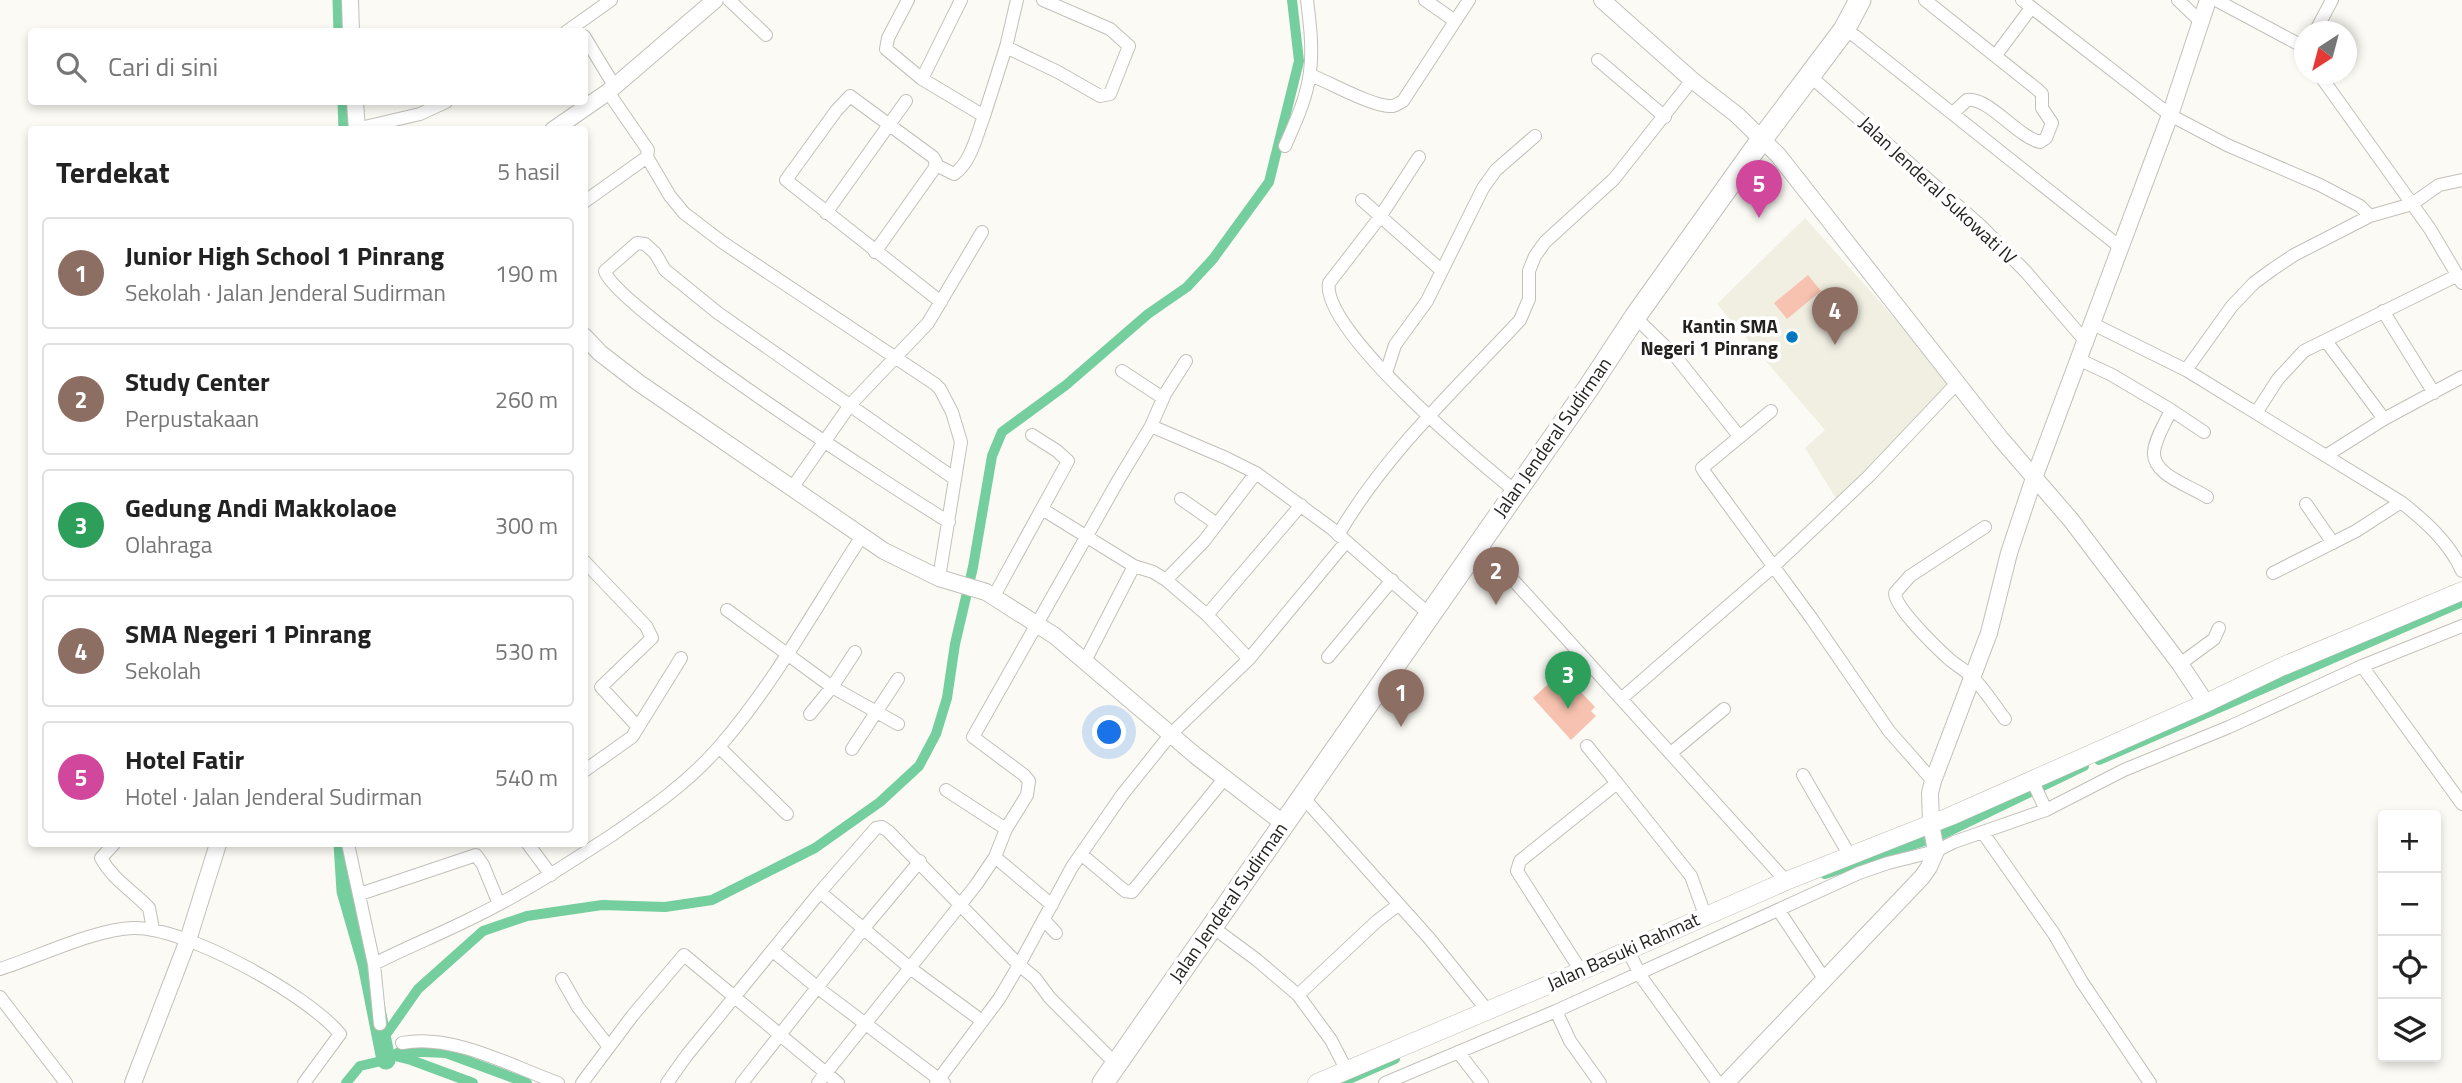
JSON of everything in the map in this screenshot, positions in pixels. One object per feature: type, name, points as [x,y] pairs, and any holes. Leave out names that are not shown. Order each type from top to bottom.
[{"type":"highway","name":"Jalan Jenderal Sudirman","points":[[1102,1083],[1429,614],[1485,552],[1515,491],[1762,139],[1844,30],[1860,0]]},
{"type":"main road","name":"Jalan Basuki Rahmat","points":[[1317,1083],[1629,953],[1705,915],[1786,881],[1850,856],[1934,838],[2035,784],[2281,667],[2462,591]]},
{"type":"street","points":[[350,0],[351,28]]},
{"type":"street","points":[[559,126],[611,90],[715,0]]},
{"type":"street","points":[[729,0],[766,34]]},
{"type":"street","points":[[908,0],[888,38],[886,48],[922,79],[984,116]]},
{"type":"street","points":[[941,302],[786,180],[850,96],[933,156],[936,165],[954,174],[958,172],[984,116],[1006,47],[1017,0]]},
{"type":"street","points":[[1006,47],[1100,96],[1110,94],[1129,46],[1110,29],[1043,0]]},
{"type":"street","points":[[1284,146],[1298,114],[1310,75],[1311,43],[1307,0]]},
{"type":"street","points":[[1425,0],[1455,21]]},
{"type":"street","points":[[1310,75],[1376,103],[1393,106],[1403,101],[1469,0]]},
{"type":"street","points":[[1602,0],[1692,80],[1737,115],[1778,155],[2034,478],[2071,520],[2180,664],[2206,703]]},
{"type":"street","points":[[1925,0],[2042,94],[2042,108],[2052,123],[2046,138],[2040,142],[2024,136],[1980,102],[1972,99],[1962,103],[1953,113]]},
{"type":"street","points":[[2178,0],[2201,22]]},
{"type":"street","points":[[1629,953],[1639,972],[1727,1082],[1922,877],[1935,856],[1930,793],[1933,781],[1989,633],[2009,553],[2034,478],[2087,343],[2170,115],[2208,0]]},
{"type":"street","points":[[2216,0],[2294,41]]},
{"type":"street","points":[[2321,21],[2332,0]]},
{"type":"street","points":[[583,28],[608,1]]},
{"type":"street","points":[[922,79],[955,2]]},
{"type":"street","points":[[1996,55],[2026,4],[2170,115],[2227,145],[2320,185],[2360,206],[2370,216]]},
{"type":"street","points":[[1844,30],[1953,113],[2120,247]]},
{"type":"street","points":[[588,44],[611,90],[648,150],[647,157],[670,196],[684,212],[722,242],[935,384],[945,398],[959,430],[961,442],[942,579]]},
{"type":"street","points":[[1598,60],[1665,117]]},
{"type":"street","name":"Jalan Jenderal Sukowati IV","points":[[1810,76],[1981,226],[2087,343]]},
{"type":"street","points":[[773,951],[940,1082],[999,999],[1081,854],[1116,803],[1171,734],[1249,659],[1342,539],[1370,485],[1414,431],[1523,315],[1529,299],[1529,271],[1545,242],[1614,179],[1692,80]]},
{"type":"street","points":[[2256,413],[2278,379],[2299,355],[2383,311],[2460,279],[2430,229],[2326,84]]},
{"type":"street","points":[[826,213],[906,101]]},
{"type":"street","points":[[355,105],[356,126]]},
{"type":"street","points":[[369,126],[420,114],[440,105]]},
{"type":"street","points":[[1385,373],[1395,345],[1427,301],[1483,188],[1496,170],[1535,136]]},
{"type":"street","points":[[588,199],[647,157]]},
{"type":"street","points":[[1419,157],[1380,217],[1329,283],[1330,299],[1343,324],[1385,373],[1515,491]]},
{"type":"street","points":[[875,252],[936,165]]},
{"type":"street","points":[[2186,370],[2232,306],[2254,283],[2294,255],[2370,216],[2412,204],[2439,186],[2462,180]]},
{"type":"street","points":[[1362,200],[1442,271]]},
{"type":"street","points":[[792,488],[850,405],[928,323],[982,232]]},
{"type":"street","points":[[949,522],[740,384],[648,315],[620,290],[605,271],[637,243],[645,244],[656,253],[665,270],[683,286],[955,480]]},
{"type":"street","points":[[2383,311],[2434,393]]},
{"type":"street","points":[[1635,317],[1668,348],[1739,436]]},
{"type":"street","points":[[2093,324],[2186,370],[2401,502],[2425,520],[2462,571]]},
{"type":"street","points":[[588,340],[639,383],[862,536],[908,564],[942,579],[978,588],[994,596],[1068,645],[1224,779],[1283,822]]},
{"type":"street","points":[[2326,341],[2384,419]]},
{"type":"street","points":[[2080,360],[2112,375],[2204,432]]},
{"type":"street","points":[[822,1078],[960,906],[995,857],[1006,829],[1027,795],[1030,788],[1028,781],[973,737],[1186,361]]},
{"type":"street","points":[[1122,371],[1163,398]]},
{"type":"street","points":[[2327,455],[2384,419],[2462,377]]},
{"type":"street","points":[[1621,699],[1773,566],[1869,476],[1958,383]]},
{"type":"street","points":[[2171,410],[2154,450],[2155,460],[2162,471],[2207,497]]},
{"type":"street","points":[[1770,411],[1703,468],[1899,744],[1933,781]]},
{"type":"street","points":[[1151,426],[1235,461],[1256,473],[1301,505],[1429,614]]},
{"type":"street","points":[[994,596],[1068,461],[1032,435]]},
{"type":"street","points":[[1166,580],[1217,524],[1256,473]]},
{"type":"street","points":[[1181,499],[1217,524]]},
{"type":"street","points":[[2273,573],[2375,520],[2401,502]]},
{"type":"street","points":[[2306,504],[2333,543]]},
{"type":"street","points":[[1207,615],[1301,505]]},
{"type":"street","points":[[1041,509],[1134,566],[1153,572],[1166,580],[1207,615],[1249,659]]},
{"type":"street","points":[[1985,527],[1910,576],[1895,593],[1895,600],[1933,643],[1971,676],[2005,719]]},
{"type":"street","points":[[373,964],[499,904],[551,875],[646,812],[688,779],[719,747],[786,656],[862,536]]},
{"type":"street","points":[[1485,552],[1786,881]]},
{"type":"street","points":[[588,566],[646,626],[652,638],[601,687],[637,726]]},
{"type":"street","points":[[1085,661],[1134,566]]},
{"type":"street","points":[[1328,657],[1392,580]]},
{"type":"street","points":[[727,610],[786,656],[832,687],[898,724]]},
{"type":"street","points":[[1385,1083],[1556,1011],[1859,873],[1888,863],[1934,838],[1954,842],[1983,833],[2124,770],[2230,727],[2362,666],[2462,626]]},
{"type":"street","points":[[2180,664],[2214,639],[2219,628]]},
{"type":"street","points":[[810,714],[855,652]]},
{"type":"street","points":[[588,768],[628,742],[681,658]]},
{"type":"street","points":[[2362,666],[2462,804]]},
{"type":"street","points":[[852,749],[898,679]]},
{"type":"street","points":[[1671,753],[1724,709]]},
{"type":"street","points":[[1587,746],[1691,876],[1705,915]]},
{"type":"street","points":[[719,747],[787,814]]},
{"type":"street","points":[[1803,775],[1850,856]]},
{"type":"street","points":[[1081,854],[1125,891],[1132,892],[1224,779]]},
{"type":"street","points":[[1581,971],[1517,867],[1520,861],[1617,783]]},
{"type":"street","points":[[2035,784],[2045,806]]},
{"type":"street","points":[[946,790],[1006,829]]},
{"type":"street","points":[[1303,796],[1487,1010]]},
{"type":"street","points":[[667,1083],[734,996],[820,892],[876,828],[882,827],[1035,978],[1050,998],[1116,1064]]},
{"type":"street","points":[[1983,833],[2054,934],[2104,1016],[2150,1083]]},
{"type":"street","points":[[111,847],[101,858],[128,891],[149,908],[152,924]]},
{"type":"street","points":[[133,1083],[190,934],[217,847]]},
{"type":"street","points":[[349,847],[373,964],[380,1024]]},
{"type":"street","points":[[530,847],[551,875]]},
{"type":"street","points":[[360,894],[476,855],[499,904]]},
{"type":"street","points":[[995,857],[1052,905]]},
{"type":"street","points":[[742,1083],[864,928],[920,862]]},
{"type":"street","points":[[820,892],[910,968],[982,1021]]},
{"type":"street","points":[[1298,995],[1398,905]]},
{"type":"street","points":[[1779,911],[1825,980]]},
{"type":"street","points":[[1045,920],[1056,933]]},
{"type":"street","points":[[0,969],[112,932],[152,924],[190,934],[297,999],[340,1034],[304,1083]]},
{"type":"street","points":[[1211,926],[1298,995],[1331,1040],[1348,1071]]},
{"type":"street","points":[[582,1083],[684,955],[780,1035],[822,1078],[838,1083]]},
{"type":"street","points":[[562,979],[578,1007],[609,1047]]},
{"type":"street","points":[[0,997],[66,1083]]},
{"type":"street","points":[[1556,1011],[1570,1041],[1600,1083]]},
{"type":"street","points":[[402,1043],[425,1040],[454,1045],[558,1083]]},
{"type":"street","points":[[1458,1052],[1482,1083]]},
{"type":"shaded area","points":[[1805,218],[1954,385],[1837,500],[1805,448],[1825,430],[1717,304]]},
{"type":"shaded area","points":[[1808,275],[1821,291],[1787,319],[1774,303]]},
{"type":"shaded area","points":[[1558,675],[1562,679],[1566,676],[1595,707],[1591,711],[1596,716],[1571,740],[1533,698]]},
{"type":"waterway","points":[[342,0],[343,28]]},
{"type":"waterway","points":[[346,1083],[360,1066],[386,1060],[385,1036],[418,989],[483,931],[527,916],[602,905],[665,907],[712,900],[815,848],[880,802],[919,766],[936,734],[947,698],[992,456],[1002,432],[1066,385],[1148,314],[1187,287],[1213,259],[1269,182],[1299,61],[1292,0]]},
{"type":"waterway","points":[[347,105],[348,126]]},
{"type":"waterway","points":[[2099,760],[2462,602]]},
{"type":"waterway","points":[[1825,874],[1939,836],[2084,766]]},
{"type":"waterway","points":[[343,847],[346,891],[367,964],[386,1060]]},
{"type":"waterway","points":[[386,1060],[401,1051],[446,1053],[527,1083]]},
{"type":"waterway","points":[[395,1056],[473,1083]]},
{"type":"waterway","points":[[1340,1083],[1395,1059]]},
{"type":"place","name":"Hotel Fatir","points":[[1759,218]]},
{"type":"place","name":"Kantin SMA Negeri 1 Pinrang","points":[[1792,337]]},
{"type":"place","name":"SMA Negeri 1 Pinrang","points":[[1835,345]]},
{"type":"place","name":"Study Center","points":[[1496,605]]},
{"type":"place","name":"Gedung Andi Makkolaoe","points":[[1568,709]]},
{"type":"place","name":"Junior High School 1 Pinrang","points":[[1401,727]]}]
